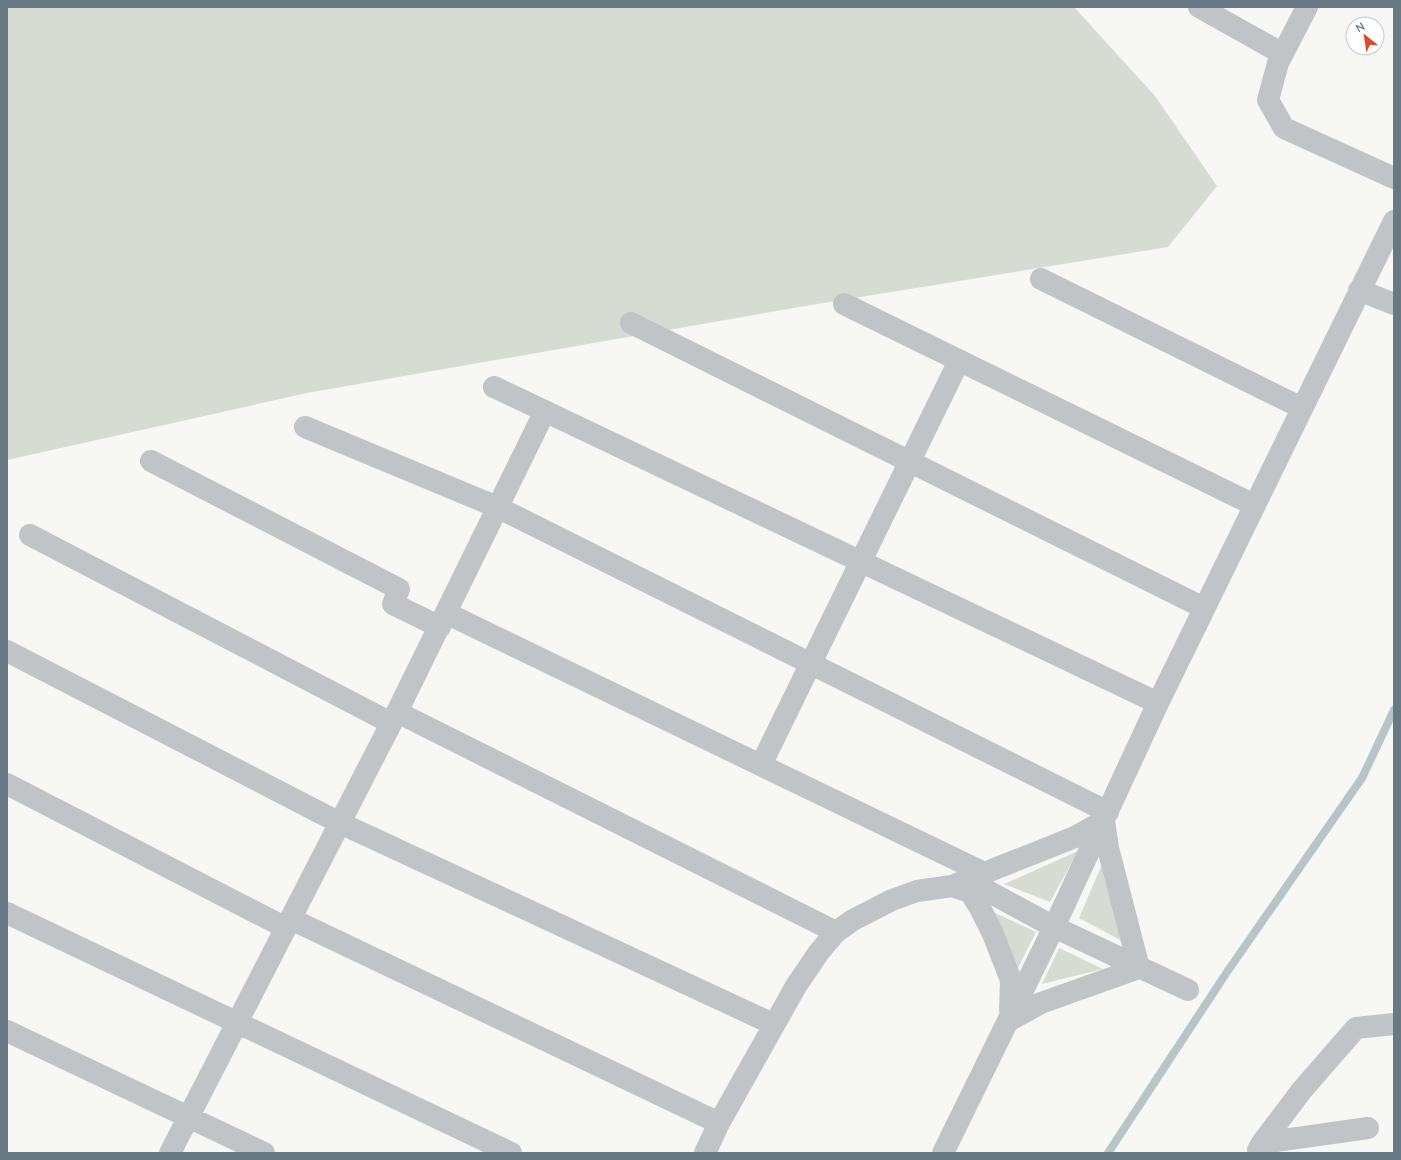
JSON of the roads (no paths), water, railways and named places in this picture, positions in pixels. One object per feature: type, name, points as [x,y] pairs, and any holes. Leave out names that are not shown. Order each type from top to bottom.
[{"type":"street","points":[[1199,7],[1283,54]]},
{"type":"street","points":[[1307,7],[1278,63],[1268,100],[1284,128],[1394,178]]},
{"type":"street","points":[[943,1153],[1010,1020],[1158,703],[1394,221]]},
{"type":"street","points":[[1042,279],[1302,408]]},
{"type":"street","points":[[1359,290],[1394,304]]},
{"type":"street","points":[[844,304],[1254,505]]},
{"type":"street","points":[[631,323],[909,463],[1204,608]]},
{"type":"street","points":[[761,765],[959,361]]},
{"type":"street","points":[[494,387],[1158,703]]},
{"type":"street","points":[[170,1153],[394,718],[545,411]]},
{"type":"street","points":[[305,427],[497,508],[810,664],[1106,816]]},
{"type":"street","points":[[151,461],[399,589],[393,604],[443,620],[761,765],[984,873]]},
{"type":"street","points":[[30,535],[394,718],[836,932]]},
{"type":"street","points":[[7,651],[340,822],[773,1024]]},
{"type":"street","points":[[7,784],[288,923],[719,1123]]},
{"type":"street","points":[[952,886],[1075,837],[1106,816]]},
{"type":"street","points":[[1106,816],[1108,848],[1139,968]]},
{"type":"street","points":[[952,886],[970,892],[996,940],[1011,980],[1010,1020]]},
{"type":"street","points":[[705,1153],[719,1123],[773,1024],[811,963],[836,932],[853,920],[892,900],[917,891],[952,886],[984,889],[1054,927],[1188,990]]},
{"type":"street","points":[[7,914],[236,1024],[511,1153]]},
{"type":"street","points":[[1010,1020],[1041,1003],[1139,968]]},
{"type":"street","points":[[1259,1148],[1302,1090],[1356,1028],[1394,1024]]},
{"type":"street","points":[[7,1031],[264,1153]]},
{"type":"street","points":[[1259,1148],[1368,1128]]},
{"type":"waterway","points":[[1108,1153],[1227,972],[1362,778],[1394,710]]}]
